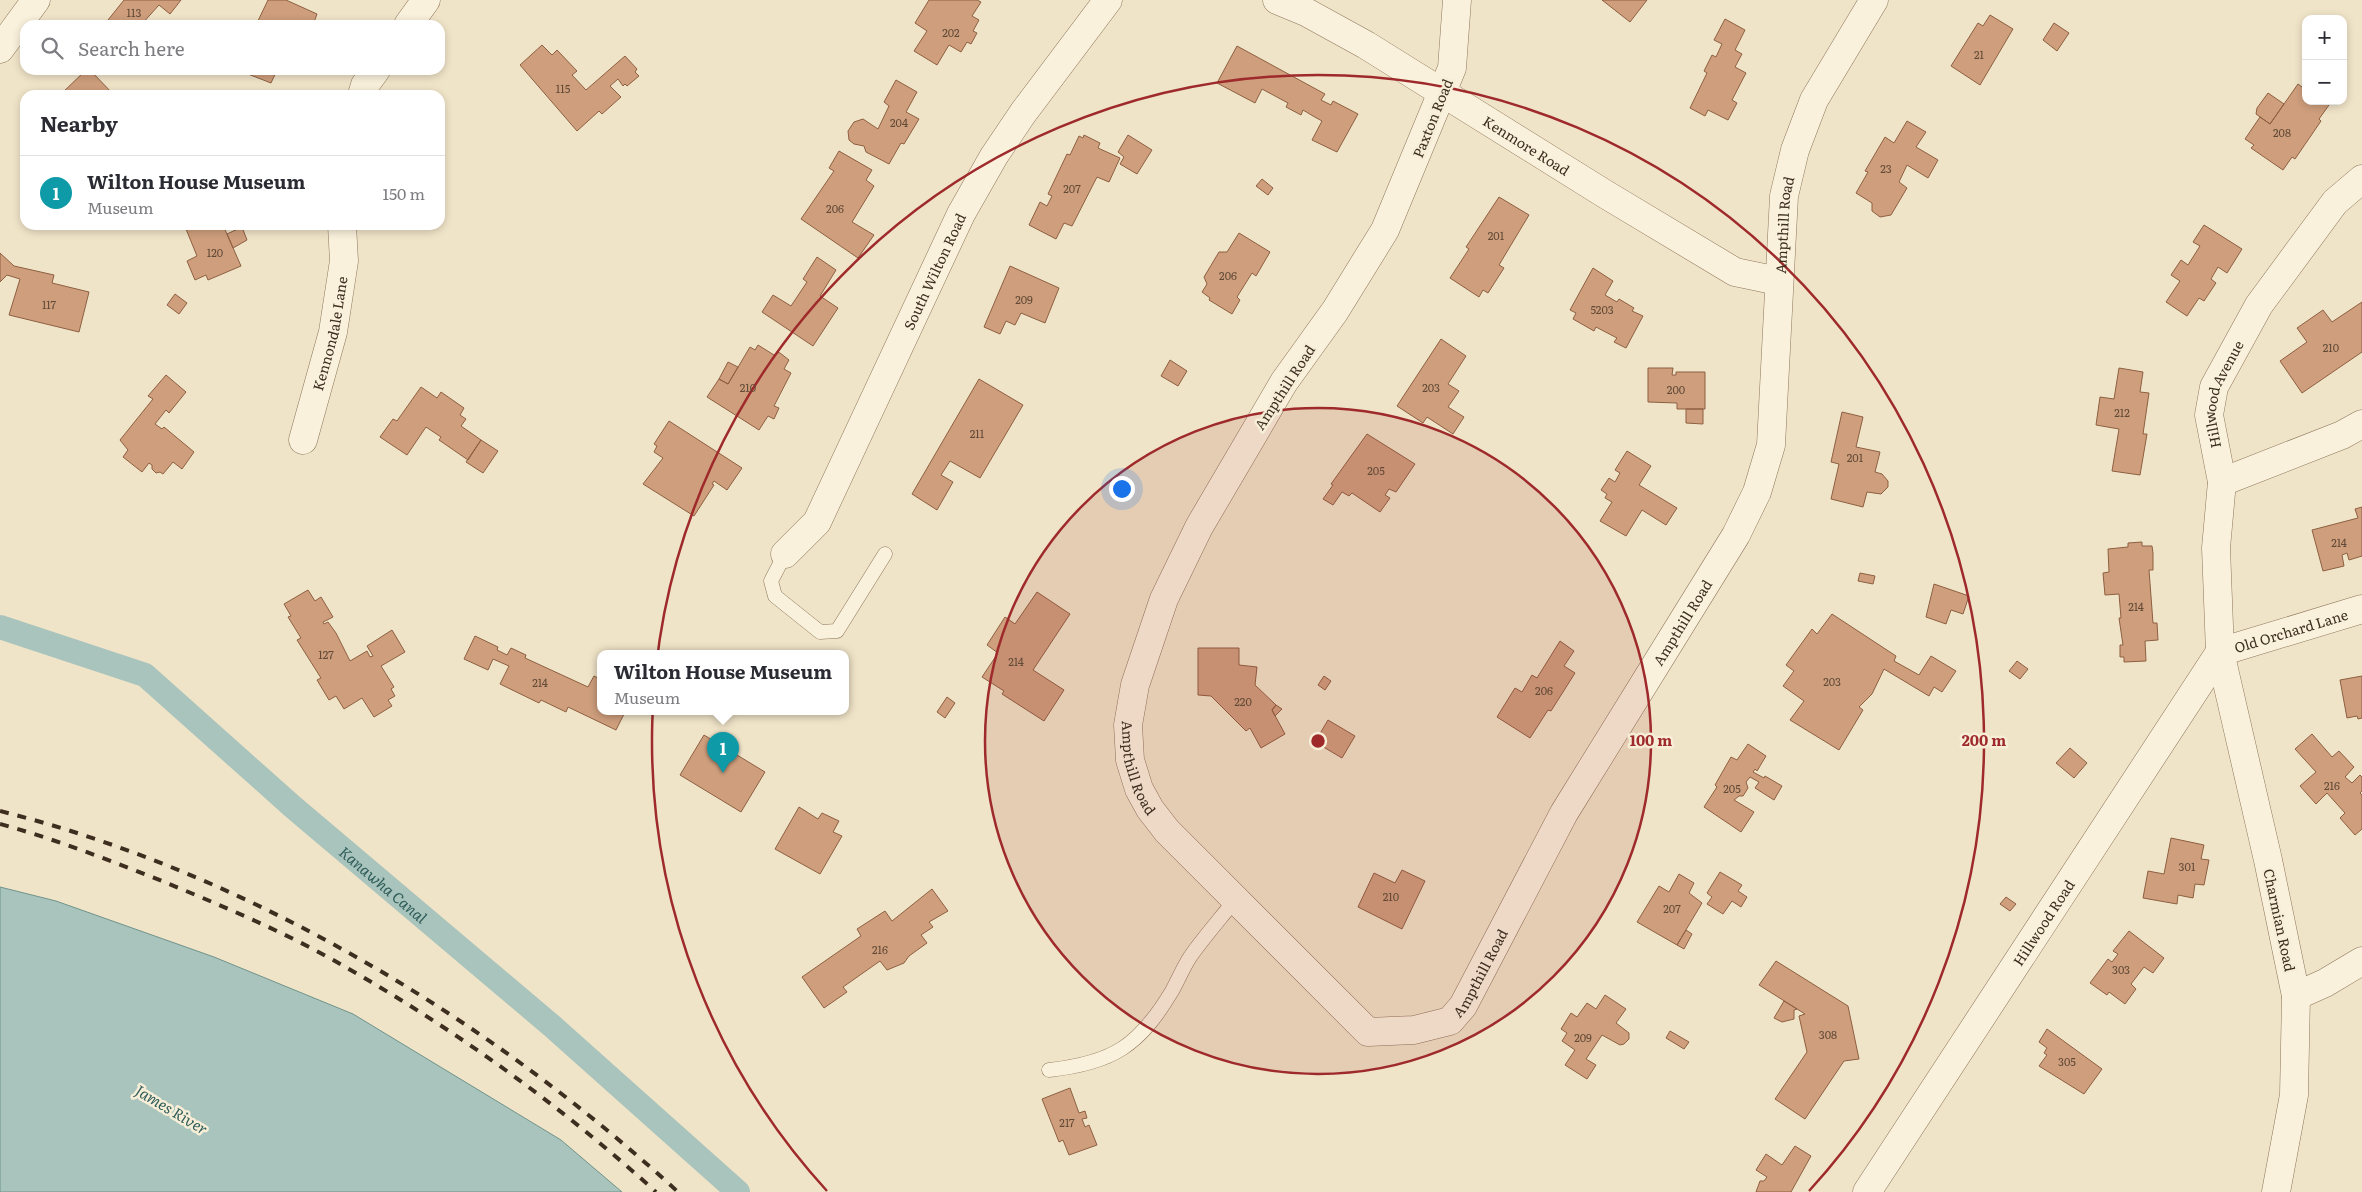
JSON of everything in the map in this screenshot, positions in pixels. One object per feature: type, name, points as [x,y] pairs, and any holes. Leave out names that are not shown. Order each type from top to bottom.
[{"type":"street","points":[[21,20],[36,0]]},
{"type":"street","points":[[412,20],[426,0]]},
{"type":"street","name":"South Wilton Road","points":[[785,554],[817,522],[956,223],[994,156],[1108,0]]},
{"type":"street","name":"Kenmore Road","points":[[1277,0],[1306,12],[1340,31],[1735,272],[1778,281]]},
{"type":"street","name":"Paxton Road","points":[[1385,230],[1452,68],[1457,0]]},
{"type":"street","name":"Ampthill Road","points":[[1385,230],[1335,311],[1284,382],[1199,527],[1164,599],[1135,685],[1128,725],[1130,760],[1140,789],[1150,809],[1167,831],[1368,1032],[1414,1030],[1450,1021],[1463,1006],[1564,813],[1736,535],[1757,492],[1771,445],[1778,281],[1784,196],[1795,150],[1814,100],[1874,0]]},
{"type":"street","points":[[0,49],[20,22]]},
{"type":"street","points":[[364,90],[372,75]]},
{"type":"street","name":"Hillwood Avenue","points":[[2220,652],[2216,548],[2222,482],[2210,415],[2214,387],[2259,305],[2335,202],[2362,180]]},
{"type":"street","name":"Kennondale Lane","points":[[303,440],[333,332],[344,261],[342,230]]},
{"type":"street","points":[[2222,482],[2342,435],[2362,424]]},
{"type":"street","name":"Old Orchard Lane","points":[[2220,652],[2362,609]]},
{"type":"street","name":"Charmian Road","points":[[2220,652],[2268,860],[2296,996],[2294,1095],[2276,1192]]},
{"type":"street","name":"Hillwood Road","points":[[1867,1192],[2220,652]]},
{"type":"street","points":[[2296,996],[2325,983],[2362,961]]},
{"type":"lane","points":[[785,554],[771,581],[775,596],[820,632],[837,631],[885,554]]},
{"type":"lane","points":[[1050,1070],[1101,1061],[1133,1041],[1145,1030],[1171,992],[1190,958],[1235,900]]},
{"type":"water","name":"James River","points":[[0,887],[56,901],[214,957],[353,1014],[561,1140],[622,1192],[0,1192]]},
{"type":"building","points":[[124,0],[181,0],[170,14],[159,5],[146,20],[108,20]]},
{"type":"building","points":[[268,0],[286,0],[317,14],[315,20],[258,20]]},
{"type":"building","points":[[929,0],[977,0],[981,2],[972,16],[979,20],[973,31],[977,33],[971,44],[967,42],[961,52],[949,45],[937,65],[914,51],[927,31],[915,23]]},
{"type":"building","points":[[1602,0],[1647,0],[1630,22]]},
{"type":"building","points":[[1990,15],[2013,29],[1980,85],[1951,66],[1978,23],[1983,26]]},
{"type":"building","points":[[1725,19],[1745,30],[1735,50],[1742,54],[1735,67],[1746,73],[1732,100],[1737,103],[1728,120],[1708,110],[1705,116],[1690,108],[1707,73],[1704,71],[1712,55],[1716,57],[1722,44],[1714,40]]},
{"type":"building","points":[[2054,23],[2069,33],[2057,51],[2043,40]]},
{"type":"building","points":[[542,45],[552,55],[557,50],[577,71],[572,75],[586,90],[625,56],[637,69],[635,72],[639,76],[627,86],[625,84],[623,86],[618,79],[610,86],[621,97],[602,114],[599,111],[577,131],[520,65]]},
{"type":"building","points":[[1237,46],[1325,94],[1321,100],[1331,105],[1333,101],[1358,114],[1337,152],[1312,140],[1322,121],[1303,110],[1301,115],[1286,107],[1288,103],[1262,89],[1255,103],[1217,83]]},
{"type":"building","points":[[81,75],[95,75],[109,90],[65,90]]},
{"type":"building","points":[[251,75],[275,75],[271,83]]},
{"type":"building","points":[[896,80],[917,92],[906,112],[919,119],[904,144],[901,143],[889,164],[866,152],[864,146],[854,144],[849,140],[848,131],[854,122],[863,119],[878,129],[889,106],[884,102]]},
{"type":"building","points":[[2298,84],[2302,87],[2302,105],[2329,105],[2319,119],[2321,121],[2295,159],[2292,157],[2283,170],[2251,148],[2254,145],[2245,139],[2260,117],[2270,124]]},
{"type":"building","points":[[2268,93],[2284,104],[2270,124],[2256,114],[2257,108]]},
{"type":"building","points":[[1907,121],[1926,132],[1916,147],[1938,160],[1928,178],[1907,165],[1899,182],[1907,188],[1891,215],[1880,217],[1872,211],[1872,203],[1856,193],[1868,172],[1865,171],[1885,137],[1894,143]]},
{"type":"building","points":[[1084,135],[1100,143],[1098,148],[1120,158],[1109,182],[1097,177],[1072,226],[1064,223],[1056,239],[1029,225],[1040,202],[1047,206],[1052,196],[1048,194],[1067,154],[1070,155],[1079,136],[1083,138]]},
{"type":"building","points":[[1128,135],[1152,150],[1137,174],[1120,164],[1124,157],[1118,152]]},
{"type":"building","points":[[839,151],[872,170],[866,180],[874,186],[852,222],[874,235],[858,258],[801,219],[834,171],[829,168]]},
{"type":"building","points":[[1262,179],[1273,188],[1268,195],[1256,186]]},
{"type":"building","points":[[1499,197],[1529,215],[1499,265],[1504,268],[1488,293],[1483,290],[1479,297],[1450,278],[1469,249],[1466,247]]},
{"type":"building","points":[[2204,225],[2242,249],[2227,273],[2218,267],[2211,279],[2216,283],[2204,301],[2199,298],[2187,316],[2166,302],[2180,281],[2171,275],[2181,260],[2188,265],[2200,246],[2193,242]]},
{"type":"building","points":[[186,230],[225,230],[241,266],[208,280],[206,275],[195,280],[187,261],[197,256]]},
{"type":"building","points":[[236,230],[243,230],[247,240],[233,248],[227,234]]},
{"type":"building","points":[[1239,233],[1270,252],[1256,276],[1252,273],[1237,297],[1240,300],[1232,314],[1209,300],[1210,298],[1202,292],[1207,284],[1204,277],[1219,252],[1227,252]]},
{"type":"building","points":[[0,253],[14,266],[54,275],[52,283],[89,292],[79,332],[9,315],[20,279],[7,275],[0,282]]},
{"type":"building","points":[[817,257],[836,270],[820,296],[838,308],[813,346],[762,312],[773,295],[791,306],[807,282],[803,279]]},
{"type":"building","points":[[1010,266],[1059,288],[1045,323],[1021,313],[1015,325],[1006,321],[1000,334],[984,327]]},
{"type":"building","points":[[1593,268],[1613,281],[1605,295],[1617,302],[1619,299],[1634,308],[1632,311],[1643,316],[1626,348],[1614,342],[1617,338],[1596,327],[1594,331],[1573,319],[1576,313],[1570,310]]},
{"type":"building","points":[[175,294],[187,303],[179,314],[167,305]]},
{"type":"building","points":[[2362,302],[2362,352],[2302,393],[2280,361],[2307,342],[2297,328],[2323,310],[2332,322]]},
{"type":"building","points":[[1441,339],[1466,356],[1448,384],[1459,391],[1448,407],[1464,417],[1453,434],[1427,417],[1423,423],[1397,406]]},
{"type":"building","points":[[758,345],[774,355],[777,352],[780,353],[789,360],[784,369],[791,373],[774,406],[779,408],[774,419],[768,416],[759,430],[707,397],[719,379],[728,384],[750,347],[755,350]]},
{"type":"building","points":[[1170,360],[1187,371],[1178,386],[1161,376]]},
{"type":"building","points":[[728,362],[738,367],[728,384],[719,379]]},
{"type":"building","points":[[1648,368],[1673,368],[1672,375],[1676,375],[1676,372],[1705,372],[1705,409],[1677,409],[1677,403],[1648,402]]},
{"type":"building","points":[[2119,368],[2143,372],[2140,392],[2149,393],[2143,434],[2147,434],[2140,475],[2112,471],[2119,429],[2096,425],[2100,397],[2114,399]]},
{"type":"building","points":[[166,375],[186,392],[169,413],[166,410],[155,424],[162,429],[164,427],[194,452],[182,469],[173,462],[163,474],[160,472],[156,473],[149,463],[142,472],[123,457],[128,450],[120,440],[153,399],[148,396]]},
{"type":"building","points":[[979,379],[1023,405],[980,478],[950,461],[941,475],[953,482],[937,510],[912,494]]},
{"type":"building","points":[[421,387],[437,398],[441,392],[464,408],[460,415],[466,419],[461,426],[481,440],[468,460],[439,440],[441,437],[426,427],[407,455],[380,437],[393,419],[397,421]]},
{"type":"building","points":[[1686,409],[1703,409],[1703,424],[1686,423]]},
{"type":"building","points":[[1842,412],[1863,417],[1856,447],[1880,452],[1875,472],[1882,474],[1888,481],[1888,487],[1881,494],[1867,492],[1863,507],[1831,499],[1839,464],[1831,462]]},
{"type":"building","points":[[669,421],[742,468],[727,490],[714,481],[712,484],[714,485],[694,516],[643,484],[663,458],[654,452],[657,446],[654,444]]},
{"type":"building","points":[[1367,434],[1415,464],[1396,492],[1389,489],[1385,495],[1390,498],[1380,512],[1352,493],[1349,496],[1342,492],[1333,505],[1323,499],[1333,485],[1331,484]]},
{"type":"building","points":[[481,440],[498,451],[483,473],[466,462]]},
{"type":"building","points":[[1627,451],[1651,466],[1639,485],[1677,508],[1666,525],[1642,510],[1626,536],[1600,521],[1612,502],[1605,498],[1607,494],[1601,490],[1609,478],[1615,482],[1620,473],[1615,470]]},
{"type":"building","points":[[2362,507],[2362,556],[2349,560],[2347,553],[2342,555],[2344,566],[2323,571],[2312,530],[2358,518],[2355,509]]},
{"type":"building","points":[[2142,542],[2142,546],[2152,546],[2153,570],[2149,570],[2153,623],[2157,623],[2158,640],[2145,641],[2146,661],[2124,662],[2124,657],[2120,657],[2120,645],[2123,645],[2119,618],[2121,618],[2119,594],[2105,595],[2103,573],[2109,572],[2108,549],[2128,547],[2128,543]]},
{"type":"building","points":[[1860,573],[1875,576],[1873,584],[1858,581]]},
{"type":"building","points":[[1934,584],[1969,596],[1963,614],[1951,610],[1946,624],[1926,617]]},
{"type":"building","points":[[308,590],[315,601],[321,597],[333,617],[323,622],[324,624],[328,622],[336,633],[350,661],[367,651],[370,657],[373,656],[367,646],[392,630],[405,652],[381,666],[394,687],[391,689],[395,696],[388,700],[392,706],[374,717],[362,698],[344,709],[336,696],[329,700],[317,680],[321,678],[297,640],[301,638],[288,617],[291,616],[284,604]]},
{"type":"building","points":[[1037,592],[1070,614],[1033,670],[1064,690],[1044,721],[1002,694],[1004,691],[982,677],[998,653],[987,645],[1005,617],[1015,624]]},
{"type":"building","points":[[1832,614],[1896,656],[1894,661],[1919,675],[1931,656],[1956,671],[1942,692],[1934,687],[1929,696],[1884,669],[1872,694],[1859,707],[1863,710],[1839,750],[1790,720],[1804,701],[1783,686],[1794,671],[1786,665],[1812,629],[1817,634]]},
{"type":"building","points":[[475,636],[498,647],[497,650],[507,655],[511,648],[526,655],[525,658],[588,687],[594,676],[597,678],[597,715],[624,715],[616,730],[568,707],[566,712],[541,700],[539,703],[500,684],[509,666],[493,659],[488,670],[464,659]]},
{"type":"building","points":[[1560,641],[1574,651],[1564,666],[1575,673],[1551,711],[1548,710],[1530,738],[1497,717],[1515,688],[1522,692],[1532,675],[1537,678]]},
{"type":"building","points":[[1198,648],[1239,648],[1239,665],[1257,667],[1255,685],[1276,705],[1272,710],[1285,734],[1261,748],[1250,728],[1246,731],[1211,696],[1198,695]]},
{"type":"building","points":[[2017,661],[2028,669],[2020,679],[2009,671]]},
{"type":"building","points":[[1324,676],[1331,681],[1325,690],[1318,685]]},
{"type":"building","points":[[2362,676],[2362,718],[2358,719],[2357,716],[2347,718],[2340,680]]},
{"type":"building","points":[[947,697],[955,703],[945,718],[937,712]]},
{"type":"building","points":[[1276,705],[1282,709],[1275,716],[1272,710]]},
{"type":"building","points":[[1328,720],[1355,736],[1342,758],[1315,742]]},
{"type":"building","points":[[2312,734],[2332,757],[2339,751],[2354,767],[2345,777],[2352,783],[2360,775],[2362,777],[2362,791],[2360,793],[2362,795],[2362,829],[2355,835],[2340,818],[2345,813],[2327,793],[2316,804],[2300,786],[2316,772],[2295,749]]},
{"type":"building","points":[[704,735],[765,772],[741,812],[680,775]]},
{"type":"building","points":[[1748,744],[1766,756],[1757,771],[1755,769],[1753,772],[1764,778],[1765,776],[1782,786],[1774,800],[1755,788],[1759,782],[1750,777],[1746,782],[1748,788],[1743,796],[1739,796],[1734,800],[1754,812],[1741,832],[1704,807],[1717,787],[1715,785],[1731,757],[1737,760]]},
{"type":"building","points":[[2070,748],[2087,763],[2074,778],[2056,763]]},
{"type":"building","points":[[799,807],[818,819],[822,813],[839,821],[833,832],[842,836],[820,874],[775,849]]},
{"type":"building","points":[[2171,838],[2204,845],[2201,859],[2209,860],[2204,885],[2195,884],[2193,898],[2178,895],[2177,904],[2143,898],[2148,871],[2164,874]]},
{"type":"building","points":[[1402,870],[1425,881],[1402,929],[1358,907],[1374,873],[1395,883]]},
{"type":"building","points":[[1720,872],[1742,885],[1738,891],[1747,897],[1741,907],[1732,901],[1723,914],[1707,904],[1712,897],[1707,893]]},
{"type":"building","points":[[1679,874],[1694,883],[1689,893],[1702,903],[1677,945],[1637,922],[1659,886],[1669,892]]},
{"type":"building","points":[[932,889],[948,911],[929,922],[933,927],[921,935],[927,943],[909,956],[904,963],[887,970],[880,961],[843,987],[847,992],[824,1008],[802,977],[861,936],[857,929],[885,911],[892,921]]},
{"type":"building","points":[[2006,897],[2016,904],[2010,911],[2000,904]]},
{"type":"building","points":[[1686,930],[1692,934],[1684,949],[1677,945]]},
{"type":"building","points":[[2129,931],[2164,958],[2153,973],[2144,967],[2131,984],[2136,989],[2125,1004],[2109,992],[2107,995],[2090,983],[2108,959],[2112,962],[2118,954],[2113,951]]},
{"type":"building","points":[[1776,961],[1848,1006],[1859,1059],[1844,1061],[1805,1119],[1775,1099],[1807,1052],[1799,1016],[1805,1014],[1759,985]]},
{"type":"building","points":[[1605,995],[1626,1009],[1616,1023],[1629,1033],[1629,1039],[1620,1045],[1602,1035],[1586,1059],[1596,1065],[1587,1079],[1565,1065],[1575,1050],[1562,1041],[1567,1033],[1561,1029],[1571,1013],[1577,1017],[1587,1003],[1596,1009]]},
{"type":"building","points":[[1784,1001],[1797,1009],[1794,1010],[1794,1019],[1782,1022],[1774,1018]]},
{"type":"building","points":[[2047,1029],[2102,1069],[2084,1094],[2039,1066],[2047,1055],[2044,1053],[2047,1048],[2039,1042]]},
{"type":"building","points":[[1670,1031],[1689,1042],[1684,1049],[1666,1038]]},
{"type":"building","points":[[1070,1088],[1079,1113],[1085,1111],[1087,1118],[1082,1119],[1085,1127],[1089,1125],[1097,1145],[1069,1155],[1063,1140],[1059,1142],[1042,1099]]},
{"type":"building","points":[[1795,1146],[1811,1156],[1791,1192],[1756,1192],[1760,1181],[1764,1181],[1767,1177],[1756,1170],[1766,1154],[1782,1165]]},
{"type":"waterway","name":"Kanawha Canal","points":[[0,627],[145,675],[293,807],[552,1026],[738,1192]]},
{"type":"railway","points":[[0,811],[93,838],[184,872],[274,913],[362,960],[447,1012],[528,1069],[605,1129],[678,1192]]},
{"type":"railway","points":[[0,824],[61,843],[162,881],[271,928],[335,961],[420,1012],[502,1068],[581,1128],[656,1192]]},
{"type":"place","name":"Wilton House Museum","points":[[723,773]]}]
